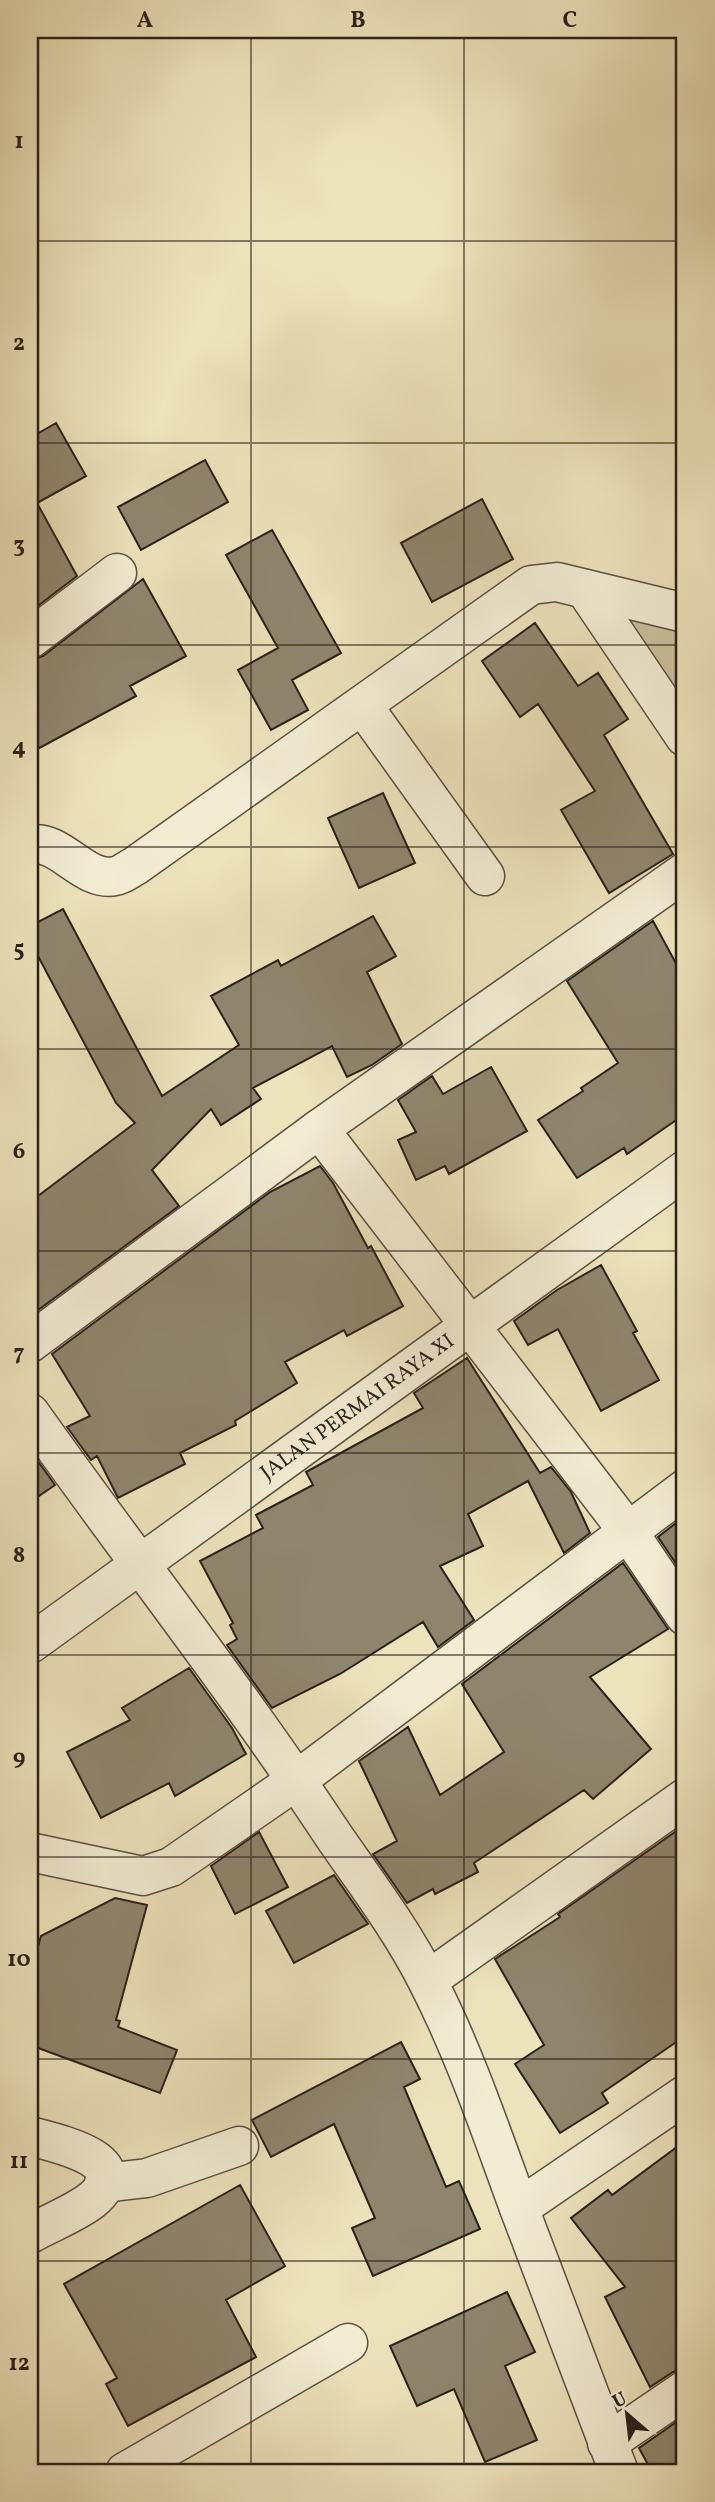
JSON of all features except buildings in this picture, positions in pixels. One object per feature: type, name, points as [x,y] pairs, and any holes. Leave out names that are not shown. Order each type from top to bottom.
[{"type":"street","points":[[30,639],[117,573]]},
{"type":"street","points":[[31,842],[44,846],[98,876],[116,876],[135,866],[531,585],[557,582],[685,613]]},
{"type":"street","points":[[585,589],[685,737]]},
{"type":"street","points":[[363,706],[485,876]]},
{"type":"street","points":[[30,1343],[318,1129],[685,872]]},
{"type":"street","points":[[318,1129],[627,1530],[685,1616]]},
{"type":"street","name":"JALAN PERMAI RAYA XI","points":[[30,1644],[685,1170]]},
{"type":"street","points":[[30,1413],[137,1565],[297,1780],[428,1980],[464,2059],[613,2458],[685,2390]]},
{"type":"street","points":[[30,1852],[111,1872],[142,1876],[171,1867],[297,1780],[685,1489]]},
{"type":"street","points":[[428,1980],[685,1798]]},
{"type":"street","points":[[519,2208],[685,2095]]},
{"type":"street","points":[[30,2136],[89,2154],[102,2165],[104,2183],[89,2203],[30,2234]]},
{"type":"street","points":[[104,2183],[148,2178],[239,2146]]},
{"type":"street","points":[[125,2472],[348,2343]]},
{"type":"shaded area","points":[[585,589],[685,613],[685,738]]}]
